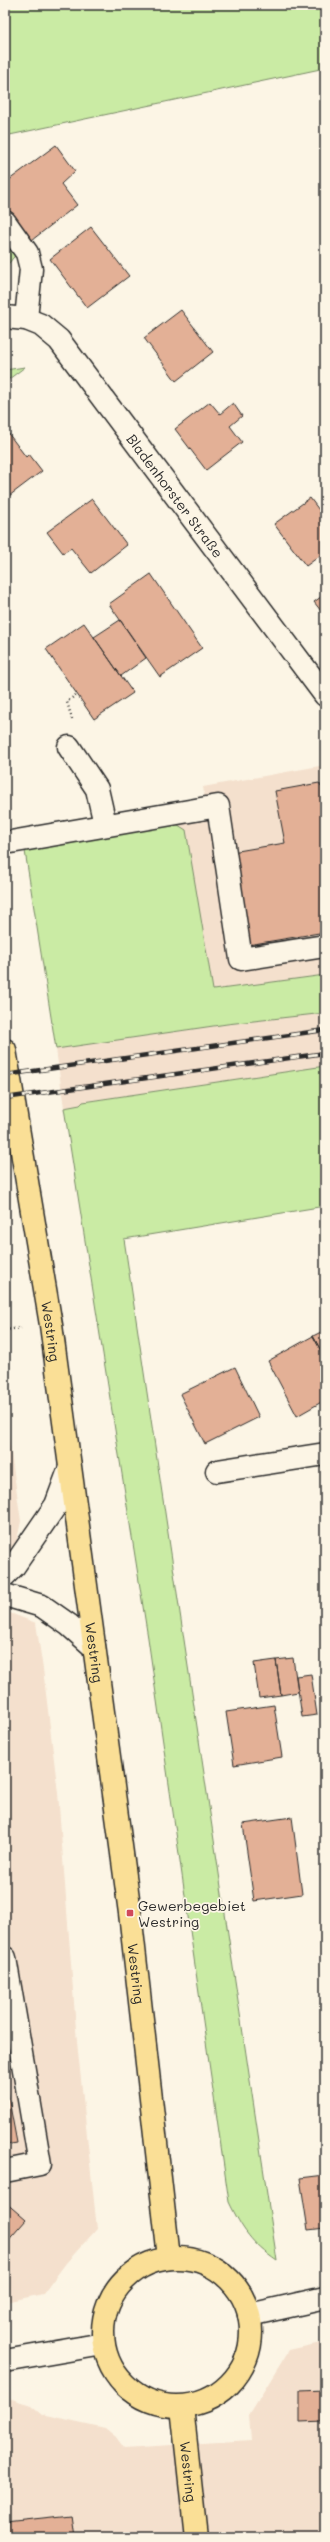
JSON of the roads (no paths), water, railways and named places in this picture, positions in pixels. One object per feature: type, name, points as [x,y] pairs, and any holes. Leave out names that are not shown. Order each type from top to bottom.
[{"type":"main road","name":"Westring","points":[[5,1050],[51,1325],[69,1470],[130,1913],[169,2258]]},
{"type":"main road","points":[[169,2258],[186,2258],[212,2265],[230,2277],[245,2298],[250,2315],[252,2343],[248,2359],[234,2382],[202,2402],[182,2407],[155,2404],[137,2395],[114,2372],[103,2344],[103,2323],[110,2300],[125,2278],[142,2266],[169,2258]]},
{"type":"main road","name":"Westring","points":[[182,2407],[196,2537]]},
{"type":"street","points":[[5,222],[27,252],[31,269],[11,321]]},
{"type":"street","name":"Bladenhorster Straße","points":[[11,321],[41,325],[59,340],[325,695]]},
{"type":"street","points":[[69,747],[98,789],[105,824]]},
{"type":"street","points":[[5,843],[105,824],[218,806],[241,958],[325,946]]},
{"type":"street","points":[[217,1471],[325,1454]]},
{"type":"street","points":[[5,1575],[14,1566],[56,1505],[69,1470]]},
{"type":"street","points":[[5,1595],[42,1606],[69,1625],[94,1647]]},
{"type":"street","points":[[5,2171],[40,2164],[6,1966]]},
{"type":"street","points":[[250,2315],[325,2298]]},
{"type":"street","points":[[5,2361],[103,2344]]},
{"type":"railway","points":[[5,1075],[325,1030]]},
{"type":"railway","points":[[5,1098],[325,1053]]},
{"type":"place","name":"Gewerbegebiet Westring","points":[[130,1913]]}]
